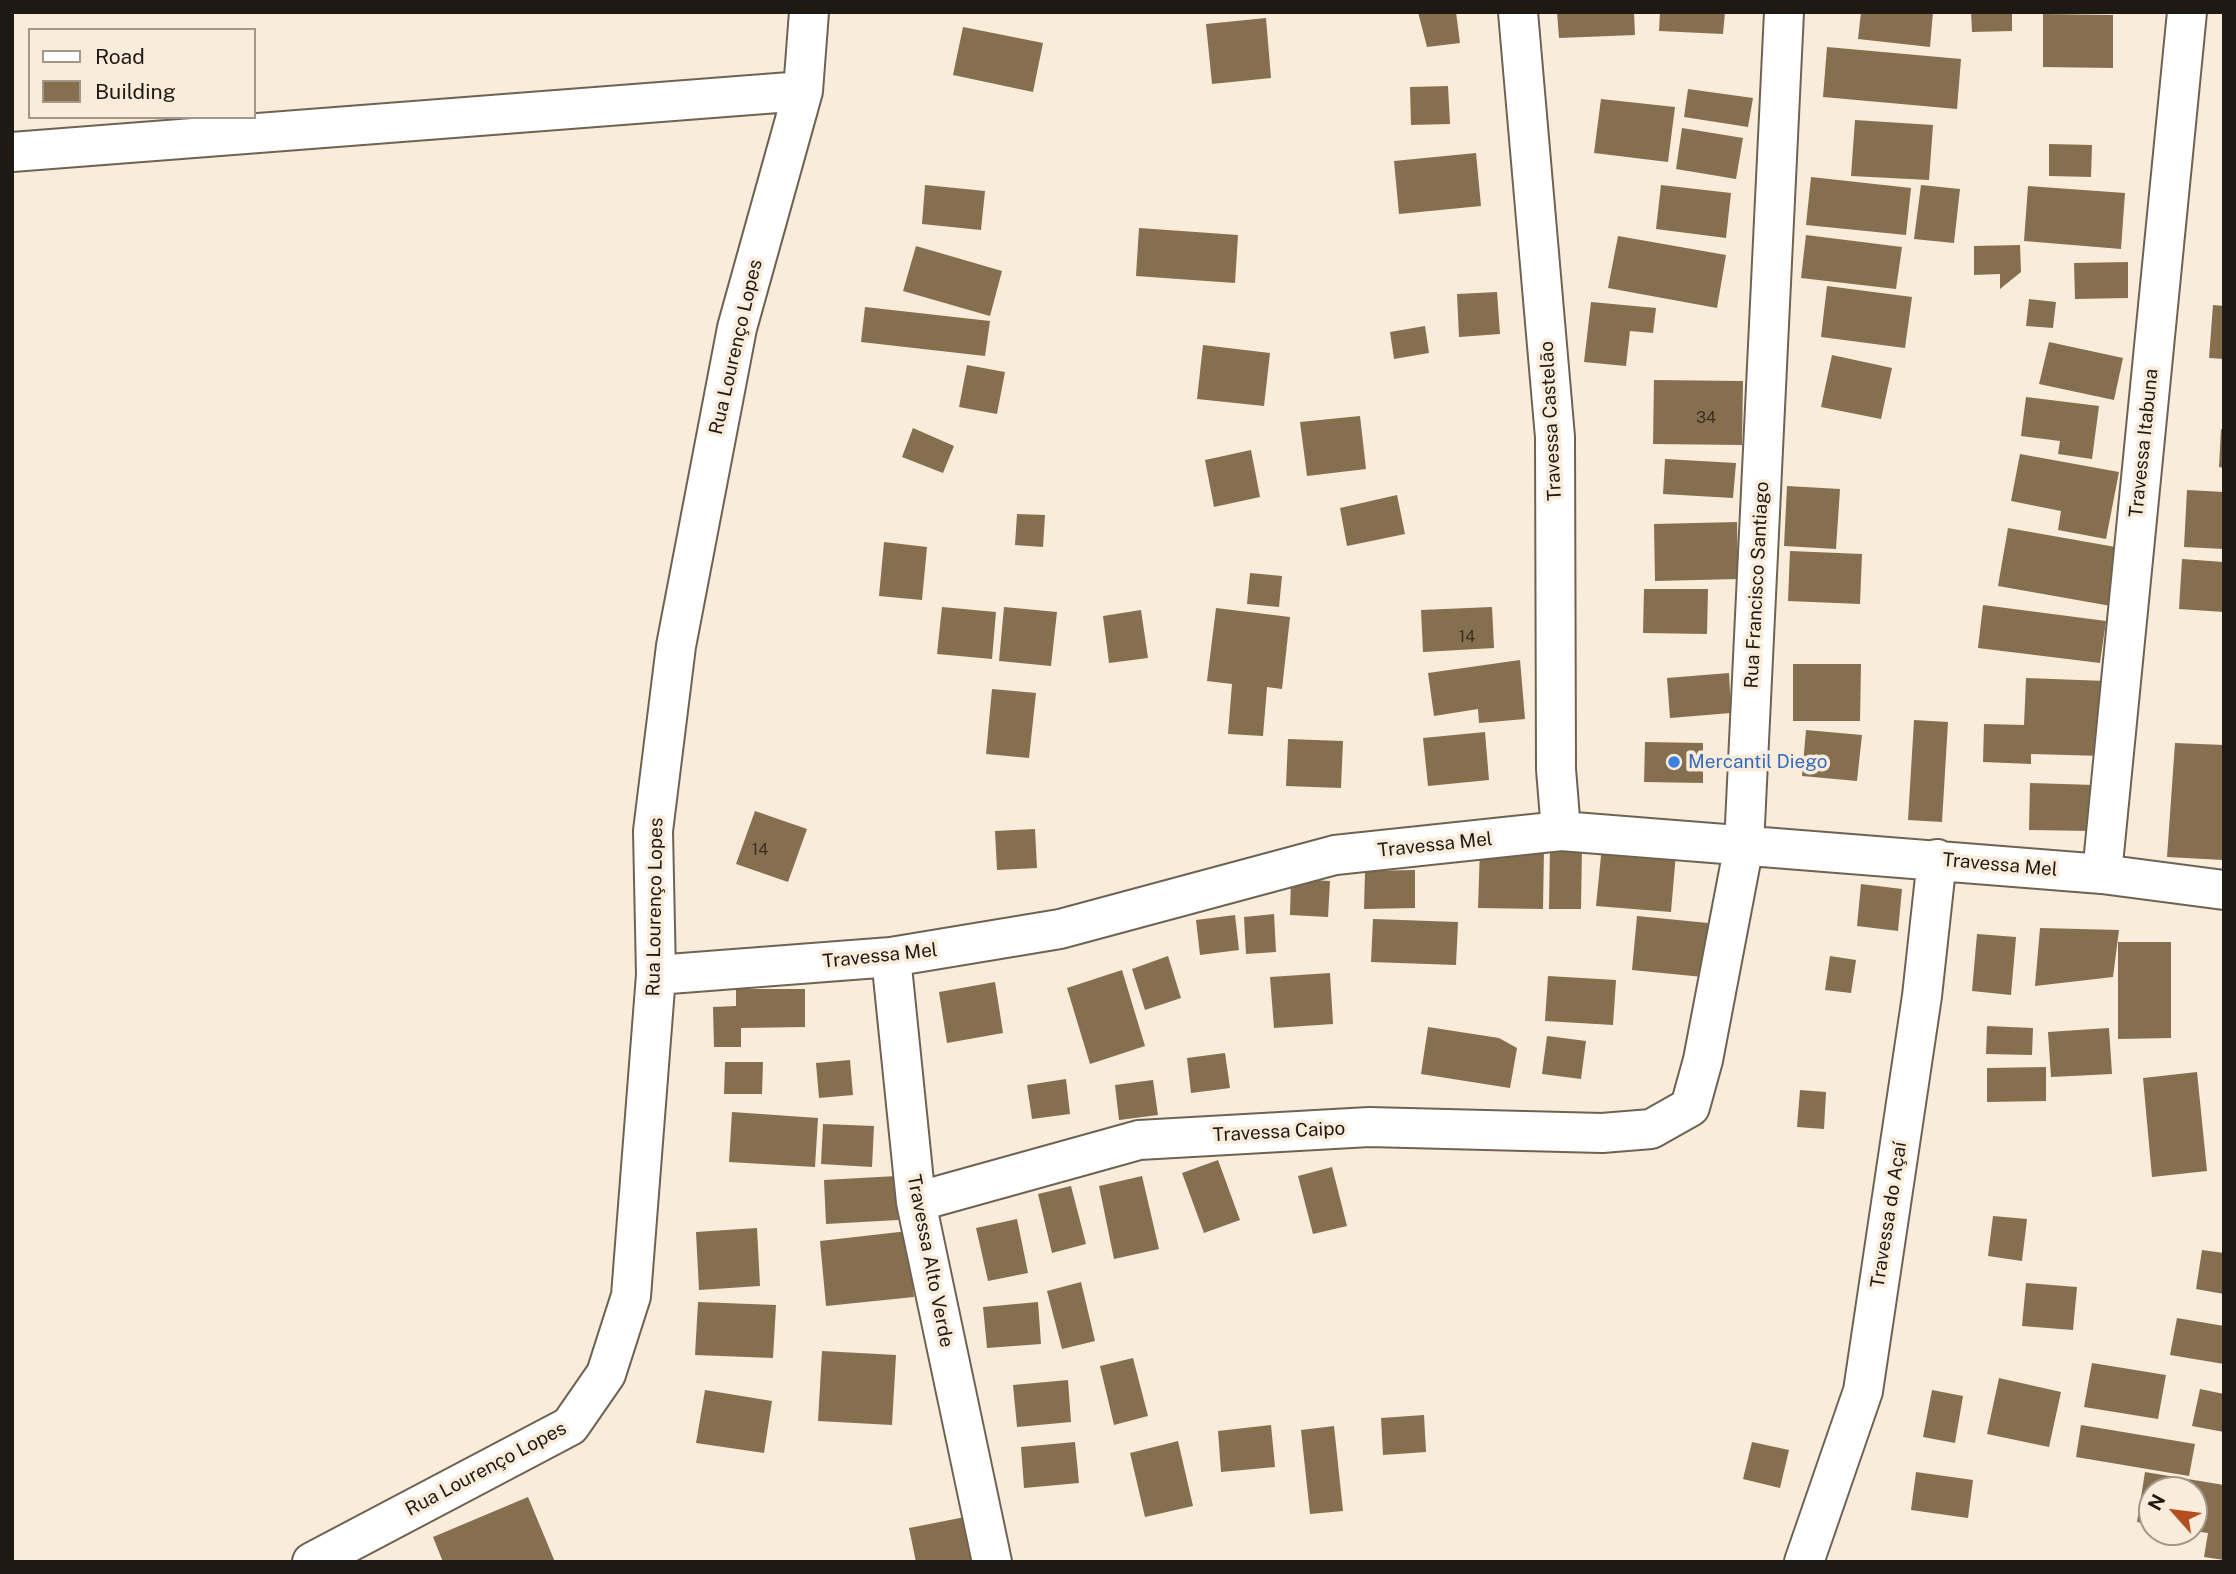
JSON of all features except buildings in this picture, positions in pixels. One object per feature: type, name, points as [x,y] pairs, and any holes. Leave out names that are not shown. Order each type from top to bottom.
[{"type":"street","name":"Rua Lourenço Lopes","points":[[312,1562],[570,1426],[606,1374],[631,1296],[656,975],[653,831],[677,646],[737,328],[803,91],[809,12]]},
{"type":"street","name":"Travessa Castelão","points":[[1518,12],[1555,437],[1556,769],[1561,831]]},
{"type":"street","name":"Rua Francisco Santiago","points":[[1651,1129],[1690,1107],[1703,1060],[1744,845],[1784,12]]},
{"type":"street","name":"Travessa Itabuna","points":[[2102,874],[2187,12]]},
{"type":"street","points":[[12,152],[803,91]]},
{"type":"street","name":"Travessa Mel","points":[[656,975],[891,957],[1060,929],[1335,855],[1561,831],[1937,859],[2102,874],[2224,890]]},
{"type":"street","name":"Travessa do Açaí","points":[[1804,1562],[1863,1391],[1922,996],[1937,859]]},
{"type":"street","name":"Travessa Alto Verde","points":[[891,957],[916,1202],[992,1562]]},
{"type":"street","name":"Travessa Caipo","points":[[916,1202],[1139,1140],[1368,1127],[1602,1133],[1651,1129]]},
{"type":"place","name":"Mercantil Diego","points":[[1674,762]]}]
